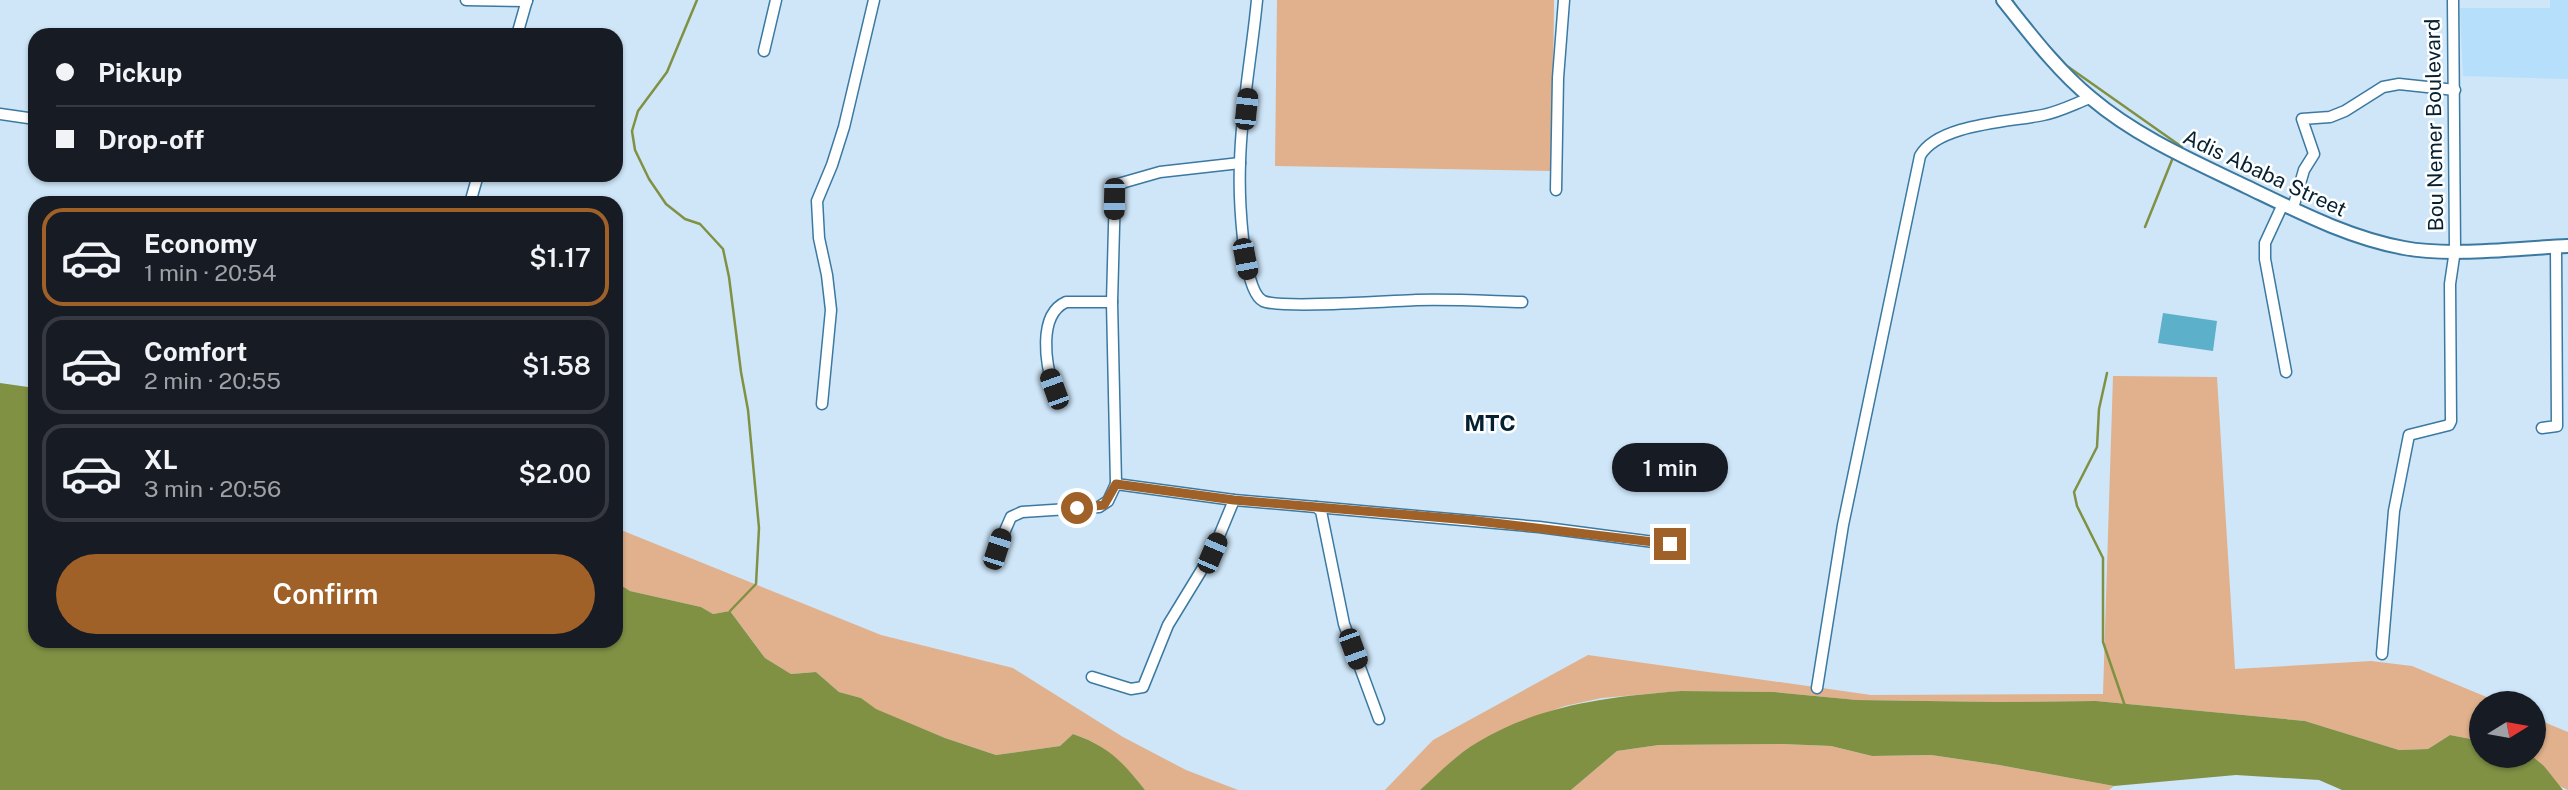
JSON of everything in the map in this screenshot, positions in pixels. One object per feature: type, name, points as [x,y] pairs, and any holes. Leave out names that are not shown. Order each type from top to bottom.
[{"type":"street","points":[[466,0],[527,1],[519,28]]},
{"type":"street","points":[[764,51],[776,0]]},
{"type":"street","points":[[822,404],[831,310],[819,238],[817,201],[844,127],[874,0]]},
{"type":"street","points":[[1257,0],[1240,163],[1250,287],[1265,302],[1522,302]]},
{"type":"street","points":[[1556,190],[1558,78],[1564,0]]},
{"type":"street","name":"Adis Ababa Street","points":[[2003,0],[2055,64],[2090,98],[2166,148],[2288,206],[2371,241],[2406,249],[2562,246]]},
{"type":"street","name":"Bou Nemer Boulevard","points":[[2382,654],[2394,511],[2409,435],[2449,425],[2451,421],[2450,284],[2455,250],[2453,0]]},
{"type":"street","points":[[2287,372],[2265,259],[2265,243],[2288,206],[2314,154],[2302,119],[2330,117],[2345,111],[2383,87],[2399,84],[2455,90]]},
{"type":"street","points":[[1817,688],[1843,525],[1920,156],[1926,147],[1941,136],[2044,115],[2090,98]]},
{"type":"street","points":[[0,114],[28,118]]},
{"type":"street","points":[[997,549],[1006,522],[1016,514],[1099,507],[1108,501],[1116,484],[1112,302],[1115,190],[1118,184],[1160,172],[1240,163]]},
{"type":"street","points":[[2542,428],[2557,426],[2562,246]]},
{"type":"street","points":[[1054,389],[1048,373],[1046,351],[1053,313],[1066,302],[1112,302]]},
{"type":"street","points":[[1116,484],[1234,500],[1539,527],[1670,544]]},
{"type":"street","points":[[1093,677],[1131,689],[1143,687],[1147,682],[1168,625],[1212,553],[1234,500]]},
{"type":"street","points":[[1316,507],[1323,517],[1345,624],[1380,719]]},
{"type":"shaded area","points":[[1277,0],[1554,0],[1552,171],[1275,166]]},
{"type":"shaded area","points":[[2550,0],[2568,0],[2568,79],[2463,76],[2460,8],[2550,8]]},
{"type":"shaded area","points":[[2113,376],[2217,377],[2235,669],[2371,661],[2412,666],[2472,691],[2469,691],[2469,739],[2450,735],[2428,749],[2399,750],[2305,721],[2096,701],[1857,700],[1774,692],[1681,691],[1602,698],[1565,706],[1525,720],[1477,743],[1420,790],[1385,790],[1433,740],[1588,655],[1871,695],[2103,694]]},
{"type":"shaded area","points":[[0,383],[28,387],[28,648],[623,648],[623,586],[630,591],[701,607],[713,614],[730,611],[765,658],[791,674],[816,672],[839,692],[861,698],[876,709],[945,738],[996,755],[1060,746],[1073,734],[1114,756],[1145,790],[0,790]]},
{"type":"shaded area","points":[[623,531],[881,635],[1013,668],[1123,737],[1186,770],[1238,790],[1145,790],[1105,749],[1073,734],[1060,746],[996,755],[945,738],[875,709],[861,698],[839,692],[816,672],[791,674],[765,658],[730,611],[713,614],[701,607],[630,591],[623,586]]},
{"type":"shaded area","points":[[1681,691],[1774,692],[1857,700],[2096,701],[2305,721],[2399,750],[2428,749],[2450,735],[2469,739],[2469,768],[2546,768],[2563,790],[2342,790],[2319,780],[2236,775],[2114,786],[1931,755],[1872,756],[1831,746],[1782,744],[1659,745],[1617,751],[1571,790],[1420,790],[1470,747],[1502,729],[1576,704]]},
{"type":"shaded area","points":[[2546,723],[2568,732],[2568,790],[2557,785],[2545,768]]},
{"type":"shaded area","points":[[1659,745],[1831,746],[1872,756],[1931,755],[2114,786],[2109,790],[1571,790],[1617,751]]},
{"type":"building","points":[[2163,313],[2217,321],[2213,351],[2158,343]]},
{"type":"waterway","points":[[697,0],[667,72],[638,111],[632,131],[635,150],[649,179],[666,204],[685,219],[700,224],[723,249],[729,277],[748,410],[759,528],[756,584],[730,611]]},
{"type":"waterway","points":[[2012,0],[2018,9]]},
{"type":"waterway","points":[[2041,38],[2067,66],[2182,147]]},
{"type":"waterway","points":[[2145,227],[2174,155]]},
{"type":"waterway","points":[[2107,373],[2099,409],[2097,447],[2074,492],[2077,506],[2103,558],[2103,642],[2125,706]]},
{"type":"district","name":"MTC","points":[[1490,422]]},
{"type":"route","points":[[1077,508],[1104,505],[1116,484],[1234,500],[1363,509],[1670,544]]}]
